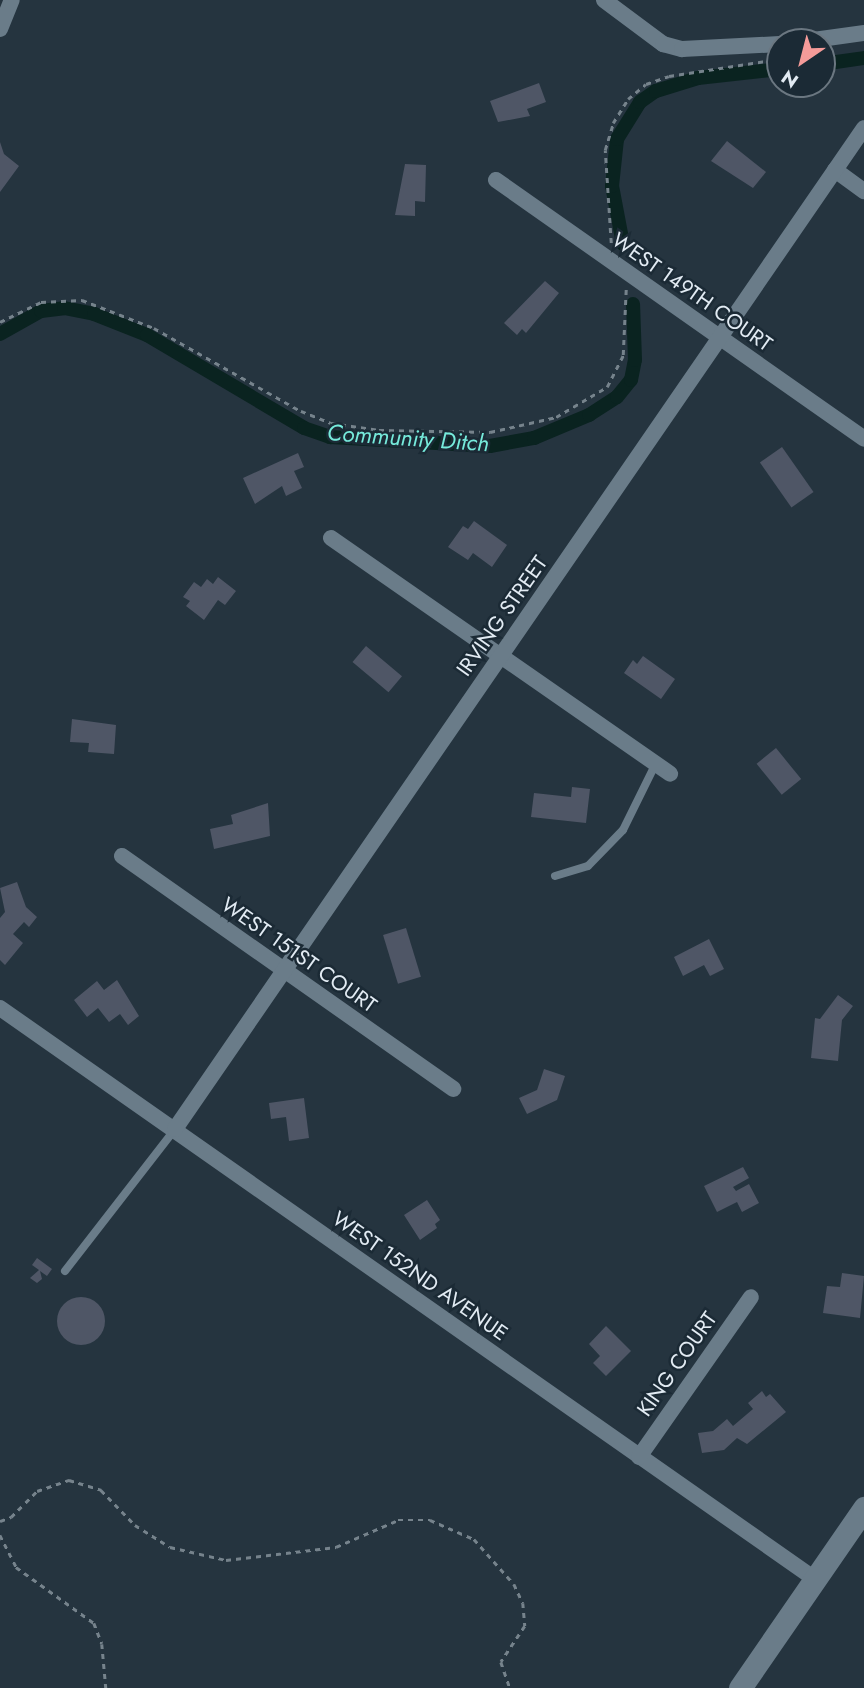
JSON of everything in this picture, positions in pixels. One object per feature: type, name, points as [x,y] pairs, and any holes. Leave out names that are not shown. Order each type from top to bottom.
[{"type":"main road","points":[[740,1688],[864,1508]]},
{"type":"street","points":[[0,29],[12,0]]},
{"type":"street","points":[[604,0],[622,5],[663,44],[681,49],[766,45]]},
{"type":"street","points":[[836,37],[864,33]]},
{"type":"street","name":"IRVING STREET","points":[[175,1129],[864,128]]},
{"type":"street","points":[[835,170],[864,191]]},
{"type":"street","name":"WEST 149TH COURT","points":[[496,180],[864,439]]},
{"type":"street","points":[[331,538],[670,774]]},
{"type":"street","name":"WEST 151ST COURT","points":[[121,856],[453,1089]]},
{"type":"street","name":"WEST 152ND AVENUE","points":[[0,1008],[815,1578]]},
{"type":"street","name":"KING COURT","points":[[639,1457],[751,1297]]},
{"type":"lane","points":[[555,876],[580,870],[603,852],[638,806],[655,765]]},
{"type":"lane","points":[[65,1271],[175,1129]]},
{"type":"path","points":[[0,322],[41,302],[82,300],[154,328],[301,411],[331,423],[417,431],[513,430],[584,404],[607,387],[621,368],[626,289],[617,264],[605,191],[605,150],[613,123],[628,99],[646,84],[670,76],[766,61]]},
{"type":"path","points":[[0,1521],[11,1517],[37,1492],[69,1480],[102,1490],[135,1525],[170,1547],[226,1560],[336,1547],[398,1520],[430,1520],[474,1539],[514,1584],[525,1626],[501,1662],[510,1688]]},
{"type":"path","points":[[0,1535],[16,1567],[94,1623],[102,1644],[106,1688]]},
{"type":"building","points":[[539,83],[546,102],[527,109],[530,116],[498,122],[490,101]]},
{"type":"building","points":[[727,141],[766,172],[753,188],[711,161]]},
{"type":"building","points":[[0,142],[4,154],[19,166],[0,192]]},
{"type":"building","points":[[405,164],[426,165],[425,202],[415,201],[415,216],[395,215]]},
{"type":"building","points":[[545,281],[559,293],[526,333],[522,329],[517,335],[504,323]]},
{"type":"building","points":[[782,447],[814,492],[791,508],[760,462]]},
{"type":"building","points":[[298,453],[304,467],[294,471],[302,488],[286,496],[282,486],[255,504],[243,478]]},
{"type":"building","points":[[474,521],[507,545],[492,567],[473,553],[468,560],[448,547],[463,526],[468,529]]},
{"type":"building","points":[[218,577],[236,591],[225,605],[218,600],[204,620],[186,606],[190,601],[183,597],[194,582],[201,587],[207,579],[213,584]]},
{"type":"building","points":[[366,646],[402,676],[389,692],[353,662]]},
{"type":"building","points":[[643,656],[675,679],[661,699],[624,673],[633,660],[637,664]]},
{"type":"building","points":[[72,719],[116,725],[114,754],[88,752],[89,743],[70,742]]},
{"type":"building","points":[[776,748],[801,779],[782,795],[757,764]]},
{"type":"building","points":[[572,787],[590,789],[586,823],[531,817],[534,793],[571,797]]},
{"type":"building","points":[[268,803],[270,836],[214,849],[210,829],[233,824],[231,815]]},
{"type":"building","points":[[17,882],[26,907],[37,917],[29,927],[24,922],[13,934],[23,943],[5,965],[0,960],[0,918],[5,912],[0,888]]},
{"type":"building","points":[[406,928],[421,977],[398,984],[383,935]]},
{"type":"building","points":[[709,939],[724,969],[710,976],[704,965],[683,976],[674,957]]},
{"type":"building","points":[[117,980],[139,1016],[128,1025],[120,1014],[109,1022],[98,1008],[87,1017],[74,1000],[97,981],[104,990]]},
{"type":"building","points":[[838,995],[853,1006],[842,1020],[838,1061],[811,1058],[815,1018],[820,1019]]},
{"type":"building","points":[[544,1069],[565,1076],[557,1100],[527,1114],[519,1098],[537,1090]]},
{"type":"building","points":[[304,1098],[309,1138],[289,1141],[286,1117],[271,1119],[269,1103]]},
{"type":"building","points":[[743,1167],[749,1178],[733,1187],[736,1191],[749,1184],[759,1203],[742,1212],[737,1202],[717,1212],[704,1186]]},
{"type":"building","points":[[427,1200],[440,1220],[435,1224],[437,1228],[420,1240],[404,1215]]},
{"type":"building","points":[[37,1258],[52,1269],[47,1276],[40,1271],[42,1279],[37,1283],[30,1278],[39,1270],[32,1265]]},
{"type":"building","points":[[842,1273],[864,1276],[860,1318],[823,1313],[827,1286],[840,1287]]},
{"type":"building","points":[[81,1297],[98,1304],[105,1321],[98,1338],[81,1345],[64,1338],[57,1321],[64,1304]]},
{"type":"building","points":[[606,1326],[631,1351],[606,1376],[593,1363],[600,1356],[589,1344]]},
{"type":"building","points":[[762,1391],[766,1397],[770,1394],[786,1412],[747,1444],[737,1438],[724,1450],[702,1453],[698,1433],[713,1431],[727,1419],[733,1426],[753,1409],[748,1403]]},
{"type":"waterway","name":"Community Ditch","points":[[836,62],[864,58]]},
{"type":"waterway","name":"Community Ditch","points":[[623,244],[612,186],[617,139],[640,102],[656,91],[698,78],[766,71]]},
{"type":"waterway","name":"Community Ditch","points":[[0,334],[41,311],[64,308],[94,314],[147,335],[304,428],[330,437],[490,446],[534,438],[589,415],[617,397],[631,380],[635,360],[633,304]]}]
